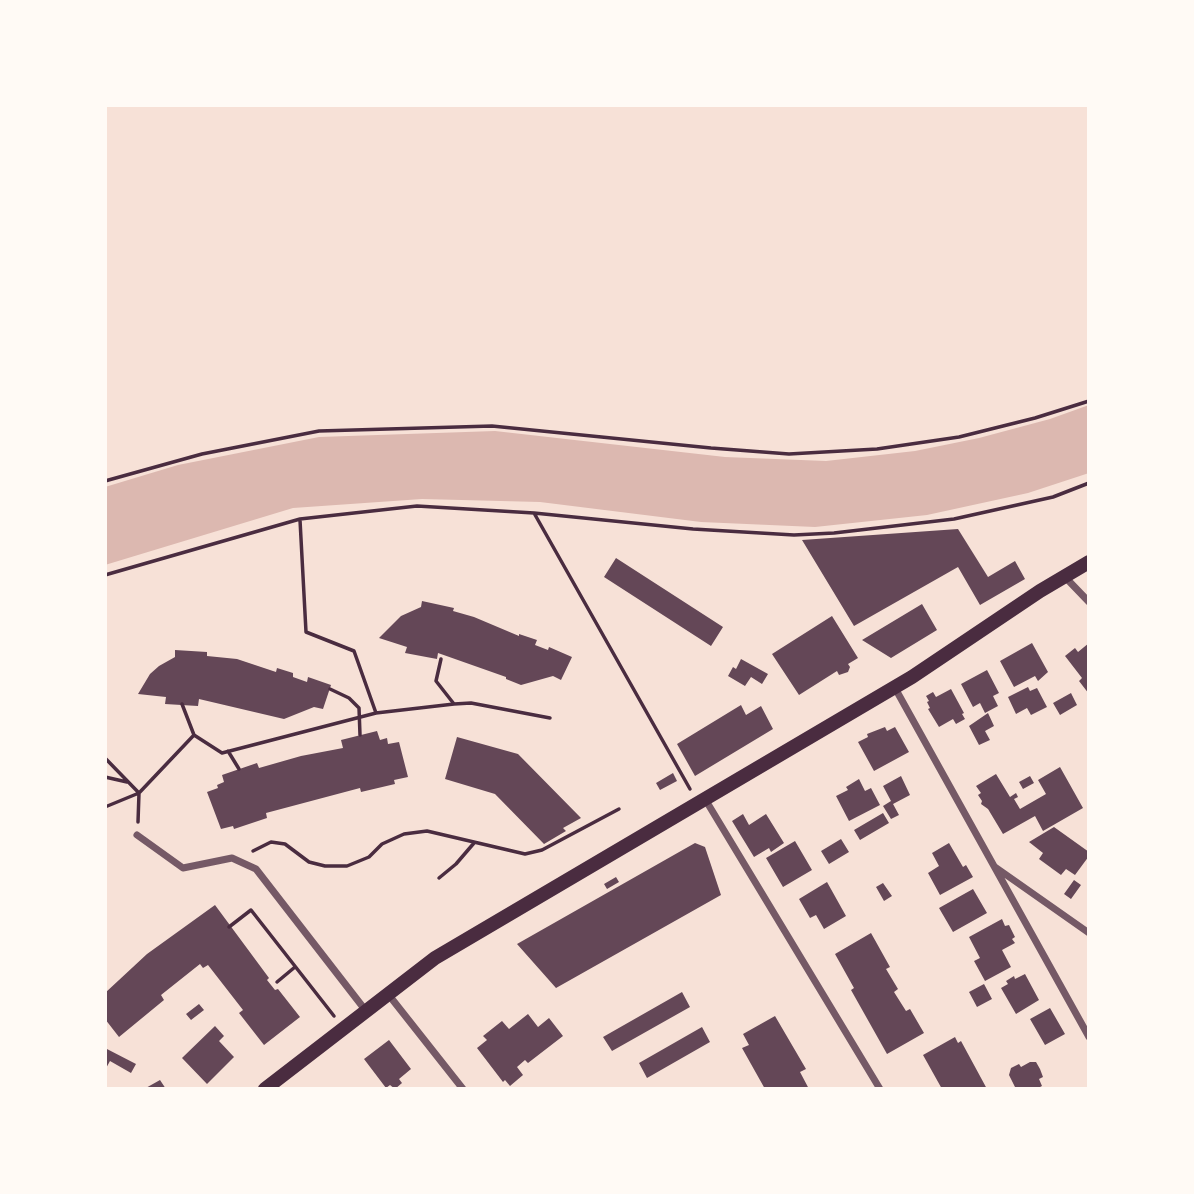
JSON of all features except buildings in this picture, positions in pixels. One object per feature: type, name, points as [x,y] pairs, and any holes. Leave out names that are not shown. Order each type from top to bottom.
[{"type":"main road","points":[[265,1089],[388,993],[454,946],[895,687],[1089,562]]},
{"type":"street","points":[[1065,576],[1089,602]]},
{"type":"street","points":[[895,687],[1089,1037]]},
{"type":"street","points":[[701,802],[880,1089]]},
{"type":"street","points":[[137,835],[183,867],[232,858],[256,870],[366,1011]]},
{"type":"street","points":[[993,866],[1089,933]]},
{"type":"street","points":[[388,993],[463,1089]]},
{"type":"path","points":[[105,481],[202,454],[319,431],[492,426],[710,449],[789,454],[877,449],[959,437],[1089,401]]},
{"type":"path","points":[[105,575],[300,519],[417,506],[794,535],[954,519],[1053,497],[1089,483]]},
{"type":"path","points":[[534,513],[701,802]]},
{"type":"path","points":[[300,519],[306,632],[354,651],[376,713]]},
{"type":"path","points":[[441,659],[436,681],[454,704]]},
{"type":"path","points":[[330,689],[349,698],[359,708],[360,735]]},
{"type":"path","points":[[182,704],[194,735],[222,753],[361,716],[454,704],[471,703],[550,718]]},
{"type":"path","points":[[105,807],[139,793],[194,735]]},
{"type":"path","points":[[228,751],[239,769]]},
{"type":"path","points":[[105,758],[139,793],[137,835]]},
{"type":"path","points":[[105,777],[129,782]]},
{"type":"path","points":[[232,858],[271,842],[285,844],[309,862],[325,866],[347,866],[369,857],[382,844],[404,834],[426,831],[525,853],[542,850],[619,809]]},
{"type":"path","points":[[439,878],[456,864],[474,843]]},
{"type":"path","points":[[229,927],[251,910],[333,1015]]},
{"type":"path","points":[[277,982],[295,967]]},
{"type":"shaded area","points":[[1089,405],[1089,473],[1028,493],[927,515],[815,527],[701,522],[540,502],[422,499],[293,508],[105,565],[105,487],[178,465],[319,437],[495,431],[725,457],[826,461],[915,451],[979,438],[1050,419]]}]
